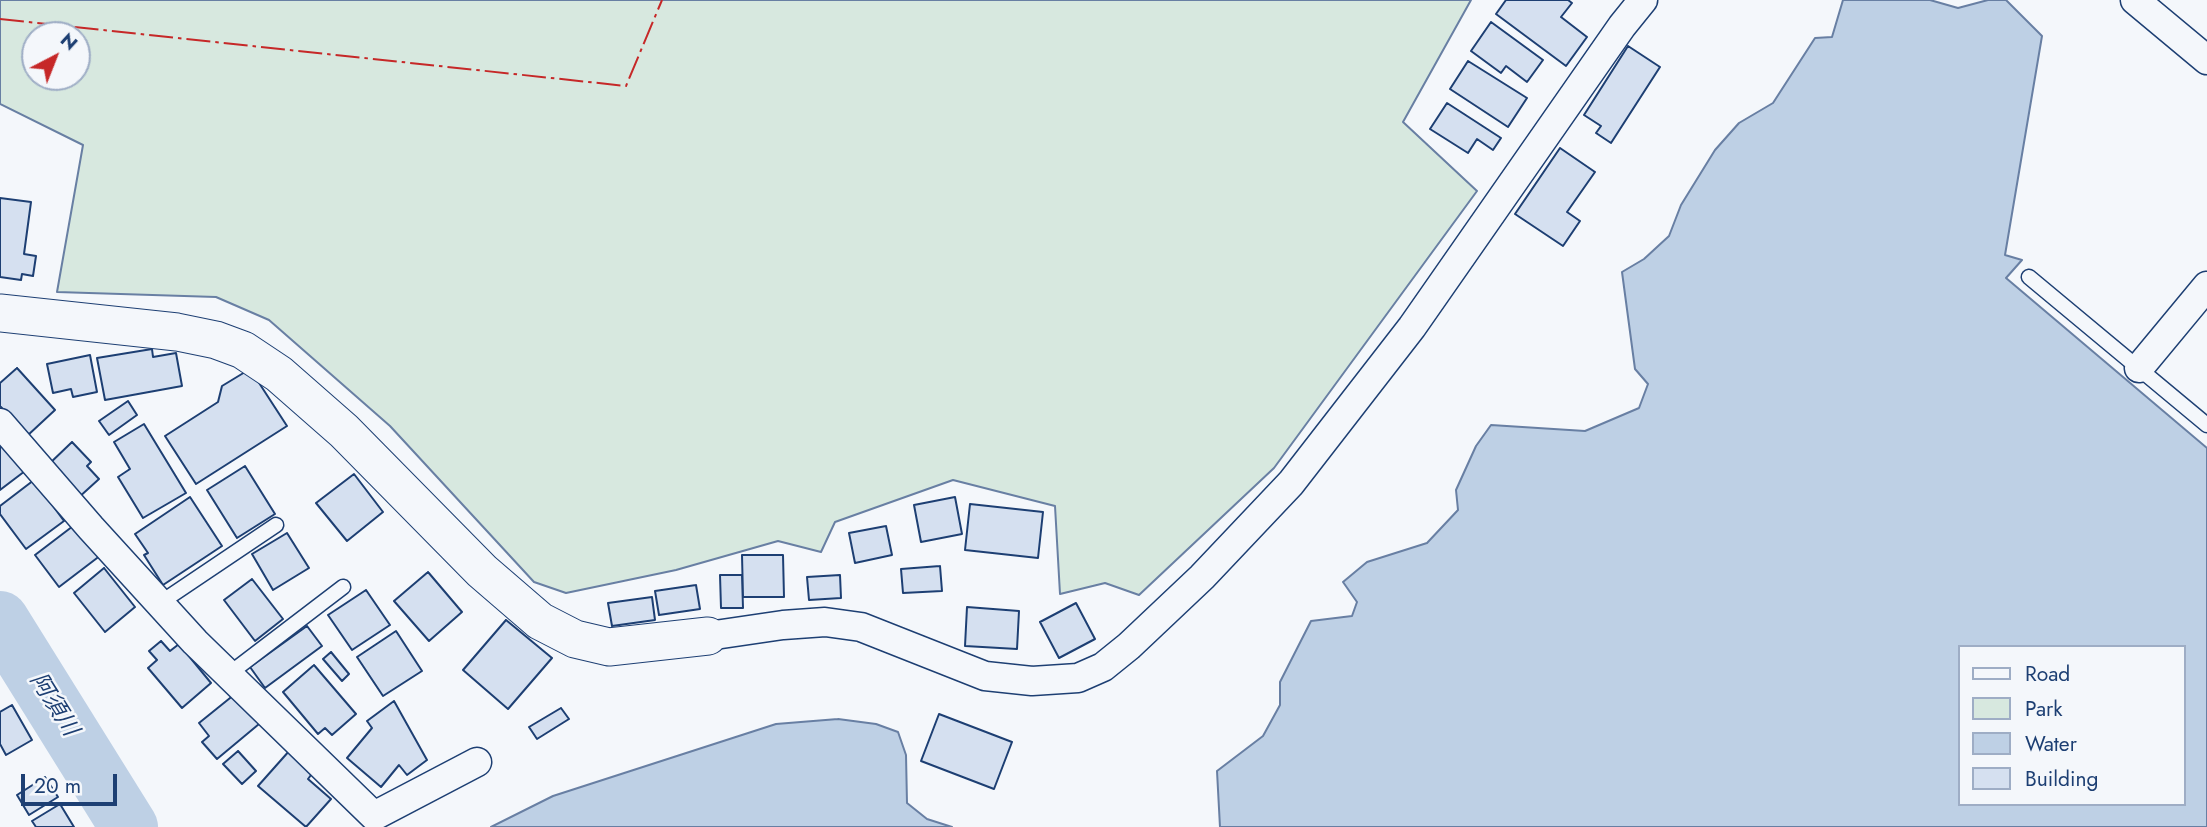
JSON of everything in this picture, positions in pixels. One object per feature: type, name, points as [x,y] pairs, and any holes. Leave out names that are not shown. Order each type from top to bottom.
[{"type":"street","points":[[5,320],[177,332],[216,340],[243,350],[279,374],[344,431],[482,571],[540,621],[575,639],[609,647],[825,622],[861,627],[985,676],[1032,681],[1078,678],[1103,667],[1129,646],[1202,577],[1291,483],[1412,327],[1614,37],[1643,0]]},
{"type":"street","points":[[2135,0],[2207,60]]},
{"type":"street","points":[[2139,368],[2207,286]]},
{"type":"street","points":[[0,423],[160,603],[374,816],[477,762]]},
{"type":"lane","points":[[2029,277],[2207,425]]},
{"type":"lane","points":[[160,603],[275,525]]},
{"type":"lane","points":[[229,674],[343,587]]},
{"type":"green space","points":[[0,0],[1471,0],[1403,122],[1477,191],[1274,468],[1139,595],[1105,583],[1060,594],[1055,506],[953,480],[835,522],[821,552],[778,541],[676,570],[566,593],[534,582],[390,426],[269,320],[216,297],[57,292],[83,145],[0,104]]},
{"type":"water","points":[[1843,0],[1930,0],[1958,8],[1988,0],[2006,0],[2042,36],[2005,255],[2022,260],[2006,278],[2207,448],[2207,827],[1220,827],[1217,771],[1263,736],[1280,705],[1280,682],[1311,621],[1352,616],[1357,602],[1343,582],[1367,562],[1427,543],[1458,510],[1456,490],[1476,446],[1491,425],[1585,431],[1639,408],[1648,384],[1635,369],[1622,272],[1644,259],[1669,236],[1681,205],[1715,150],[1739,123],[1773,103],[1815,38],[1832,37]]},
{"type":"water","points":[[838,719],[876,724],[898,732],[906,755],[907,803],[927,819],[952,827],[491,827],[553,796],[776,724]]},
{"type":"building","points":[[1506,0],[1568,0],[1572,3],[1561,17],[1587,37],[1566,66],[1496,14]]},
{"type":"building","points":[[1491,22],[1543,60],[1527,82],[1506,66],[1501,73],[1471,51]]},
{"type":"building","points":[[1628,46],[1660,67],[1611,143],[1596,133],[1601,126],[1584,115]]},
{"type":"building","points":[[1468,61],[1527,98],[1508,127],[1450,89]]},
{"type":"building","points":[[1447,103],[1501,138],[1493,150],[1477,139],[1468,153],[1430,129]]},
{"type":"building","points":[[1560,148],[1595,172],[1567,212],[1580,221],[1563,246],[1515,214]]},
{"type":"building","points":[[0,198],[31,202],[24,254],[36,256],[33,276],[22,274],[21,280],[0,277]]},
{"type":"building","points":[[152,349],[153,357],[176,353],[182,386],[105,400],[97,358]]},
{"type":"building","points":[[90,355],[97,392],[73,397],[71,389],[53,393],[47,364]]},
{"type":"building","points":[[17,368],[55,410],[27,436],[0,406],[0,383]]},
{"type":"building","points":[[250,369],[287,426],[196,484],[165,436],[218,402],[222,386]]},
{"type":"building","points":[[128,401],[137,415],[109,435],[99,421]]},
{"type":"building","points":[[144,424],[186,493],[143,518],[118,477],[130,469],[114,442]]},
{"type":"building","points":[[0,439],[25,471],[0,490]]},
{"type":"building","points":[[72,442],[91,462],[87,466],[99,479],[77,499],[47,466]]},
{"type":"building","points":[[245,466],[275,514],[237,538],[207,490]]},
{"type":"building","points":[[354,474],[383,512],[347,541],[316,503]]},
{"type":"building","points":[[34,480],[64,521],[26,549],[0,514],[0,506]]},
{"type":"building","points":[[190,497],[222,546],[163,585],[144,555],[148,553],[135,534]]},
{"type":"building","points":[[955,497],[962,534],[921,542],[914,505]]},
{"type":"building","points":[[970,504],[1043,512],[1038,558],[965,550]]},
{"type":"building","points":[[77,523],[101,555],[59,587],[35,555]]},
{"type":"building","points":[[886,526],[892,555],[855,563],[849,533]]},
{"type":"building","points":[[287,533],[309,568],[273,590],[252,554]]},
{"type":"building","points":[[742,555],[783,555],[784,597],[743,597]]},
{"type":"building","points":[[940,566],[942,591],[903,593],[901,569]]},
{"type":"building","points":[[104,568],[135,607],[105,632],[74,593]]},
{"type":"building","points":[[428,572],[462,612],[429,641],[394,601]]},
{"type":"building","points":[[720,575],[742,575],[743,608],[721,608]]},
{"type":"building","points":[[840,575],[841,598],[809,600],[807,577]]},
{"type":"building","points":[[252,579],[283,619],[255,641],[224,600]]},
{"type":"building","points":[[696,585],[700,609],[659,615],[655,591]]},
{"type":"building","points":[[366,590],[390,625],[352,650],[328,615]]},
{"type":"building","points":[[652,597],[655,620],[612,626],[608,603]]},
{"type":"building","points":[[1076,603],[1095,639],[1059,658],[1040,622]]},
{"type":"building","points":[[967,607],[1019,611],[1017,649],[965,646]]},
{"type":"building","points":[[506,620],[552,658],[508,709],[463,670]]},
{"type":"building","points":[[307,626],[322,646],[265,688],[250,667]]},
{"type":"building","points":[[396,631],[422,671],[383,696],[357,657]]},
{"type":"building","points":[[161,641],[170,651],[179,644],[211,683],[182,708],[148,668],[157,660],[149,651]]},
{"type":"building","points":[[331,652],[349,674],[342,681],[323,659]]},
{"type":"building","points":[[314,665],[356,714],[332,735],[325,728],[318,734],[283,692]]},
{"type":"building","points":[[235,694],[259,724],[217,759],[202,742],[209,736],[199,723]]},
{"type":"building","points":[[394,701],[427,760],[407,775],[399,765],[381,787],[347,758],[372,728],[367,721]]},
{"type":"building","points":[[12,705],[32,740],[6,755],[0,744],[0,712]]},
{"type":"building","points":[[561,708],[569,719],[537,739],[529,727]]},
{"type":"building","points":[[939,714],[1012,742],[994,789],[921,761]]},
{"type":"building","points":[[290,750],[314,771],[308,779],[331,799],[306,827],[258,786]]},
{"type":"building","points":[[238,751],[256,771],[242,784],[223,764]]},
{"type":"building","points":[[45,777],[58,797],[29,815],[17,795]]},
{"type":"building","points":[[60,804],[74,827],[36,827],[32,821]]},
{"type":"waterway","name":"阿須川","points":[[0,620],[129,827]]},
{"type":"power","points":[[0,19],[626,86],[662,0]]}]
